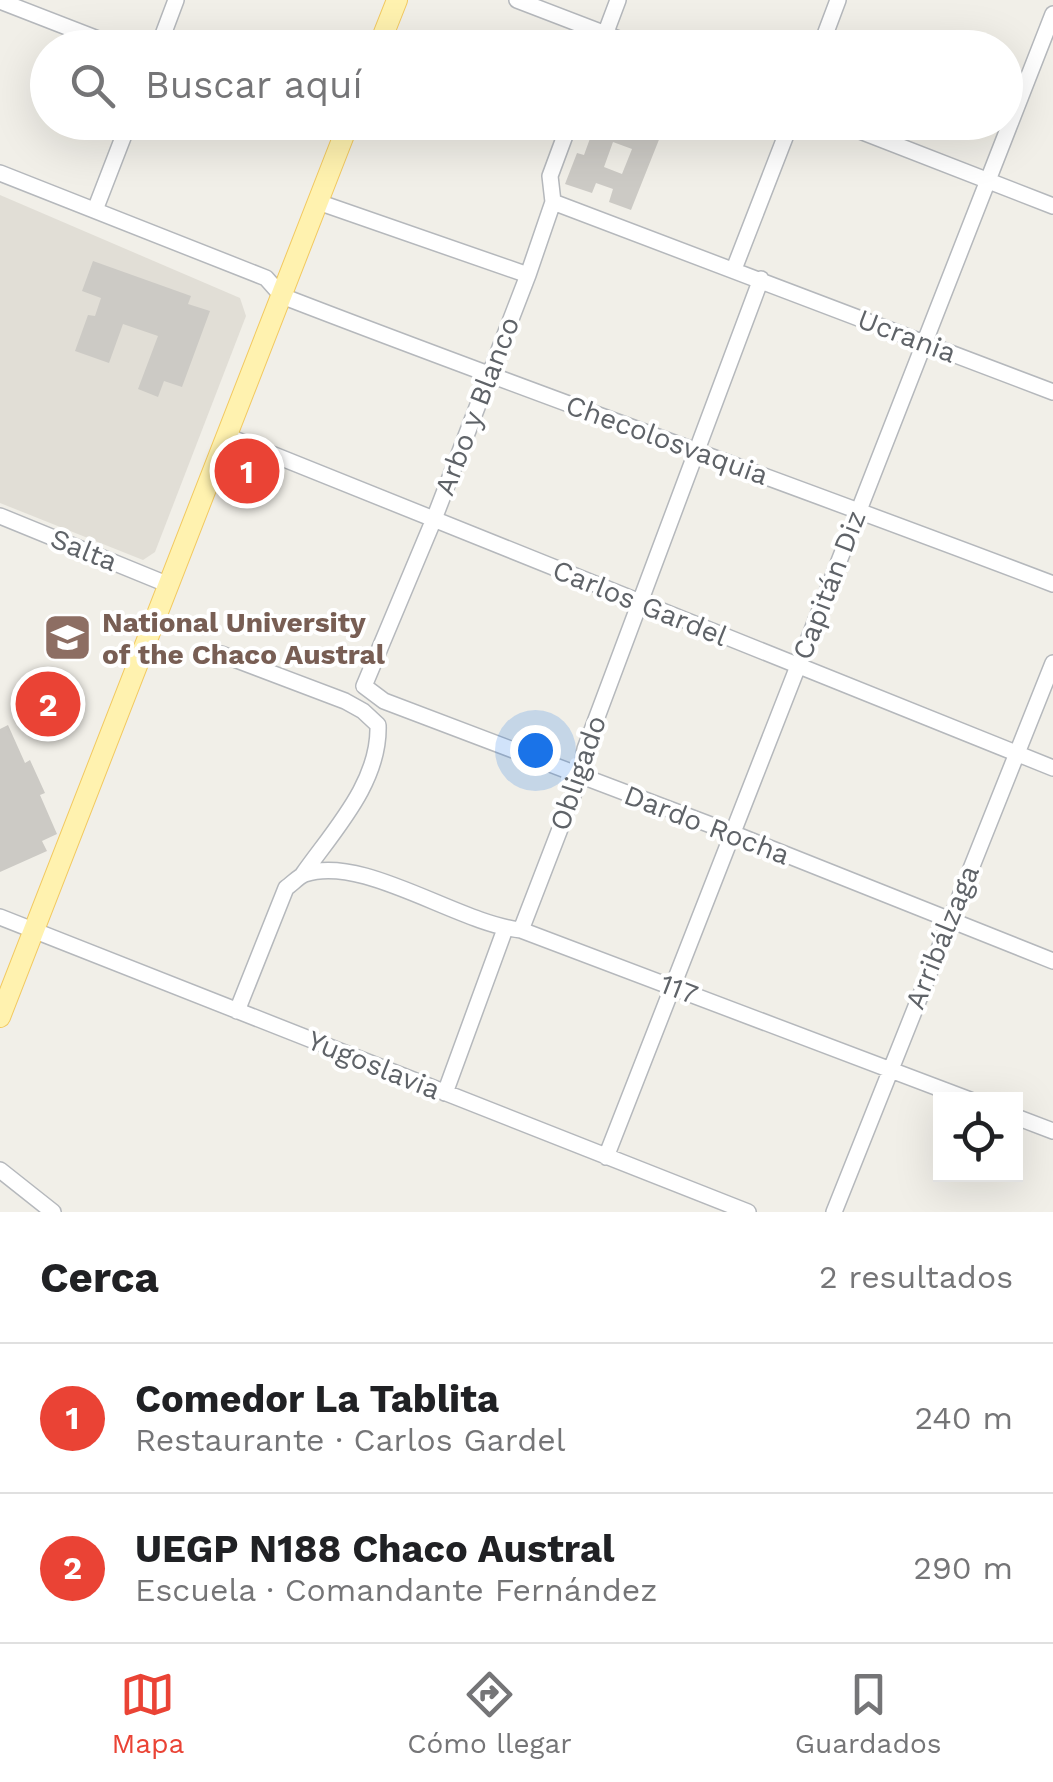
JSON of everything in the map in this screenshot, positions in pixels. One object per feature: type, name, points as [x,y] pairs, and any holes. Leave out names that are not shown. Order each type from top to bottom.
[{"type":"main road","points":[[385,30],[397,0]]},
{"type":"main road","points":[[0,1017],[343,140]]},
{"type":"street","points":[[165,30],[176,0]]},
{"type":"street","points":[[516,0],[580,30]]},
{"type":"street","points":[[606,30],[618,0]]},
{"type":"street","points":[[827,30],[838,0]]},
{"type":"street","points":[[0,1],[74,30]]},
{"type":"street","name":"Capitán Diz","points":[[1023,91],[1053,14]]},
{"type":"street","points":[[95,210],[122,140]]},
{"type":"street","name":"Arbo y Blanco","points":[[364,686],[434,519],[528,275],[554,202],[550,176],[563,140]]},
{"type":"street","points":[[734,269],[783,140]]},
{"type":"street","points":[[882,140],[1053,206]]},
{"type":"street","name":"Capitán Diz","points":[[606,1156],[1004,140]]},
{"type":"street","name":"Checolosvaquia","points":[[0,173],[266,278],[282,296],[1053,584]]},
{"type":"street","points":[[318,202],[528,275]]},
{"type":"street","name":"Ucrania","points":[[554,202],[1053,392]]},
{"type":"street","name":"Obligado","points":[[445,1094],[580,776],[585,749],[760,279]]},
{"type":"street","name":"Carlos Gardel","points":[[227,436],[1053,768]]},
{"type":"street","name":"Salta","points":[[0,516],[169,584]]},
{"type":"street","points":[[222,654],[363,710],[378,726],[379,748],[368,775],[303,874],[286,888],[237,1011]]},
{"type":"street","name":"Arribálzaga","points":[[834,1212],[1053,663]]},
{"type":"street","name":"Dardo Rocha","points":[[364,686],[384,701],[1053,961]]},
{"type":"street","name":"117","points":[[303,874],[338,871],[387,884],[496,928],[513,929],[672,986],[949,1092]]},
{"type":"street","name":"Yugoslavia","points":[[0,916],[748,1212]]},
{"type":"street","points":[[1023,1120],[1053,1131]]},
{"type":"street","points":[[0,1170],[52,1212]]},
{"type":"shaded area","points":[[0,195],[240,298],[246,316],[155,552],[143,560],[0,503]]},
{"type":"building","points":[[589,140],[659,140],[631,210],[609,202],[613,189],[596,183],[592,193],[565,184],[577,153],[584,155]],"holes":[[[613,142],[632,149],[622,174],[604,167]]]},
{"type":"building","points":[[93,261],[191,296],[188,304],[210,311],[182,387],[164,381],[158,397],[138,389],[158,336],[123,324],[109,363],[75,351],[88,315],[95,316],[101,298],[82,291]]},
{"type":"building","points":[[8,725],[25,763],[30,760],[45,793],[40,795],[57,834],[42,841],[47,851],[0,872],[0,729]]},
{"type":"place","name":"Comedor La Tablita","points":[[247,471]]},
{"type":"place","name":"National University of the Chaco Austral","points":[[67,638]]},
{"type":"place","name":"UEGP N188 Chaco Austral","points":[[48,704]]}]
